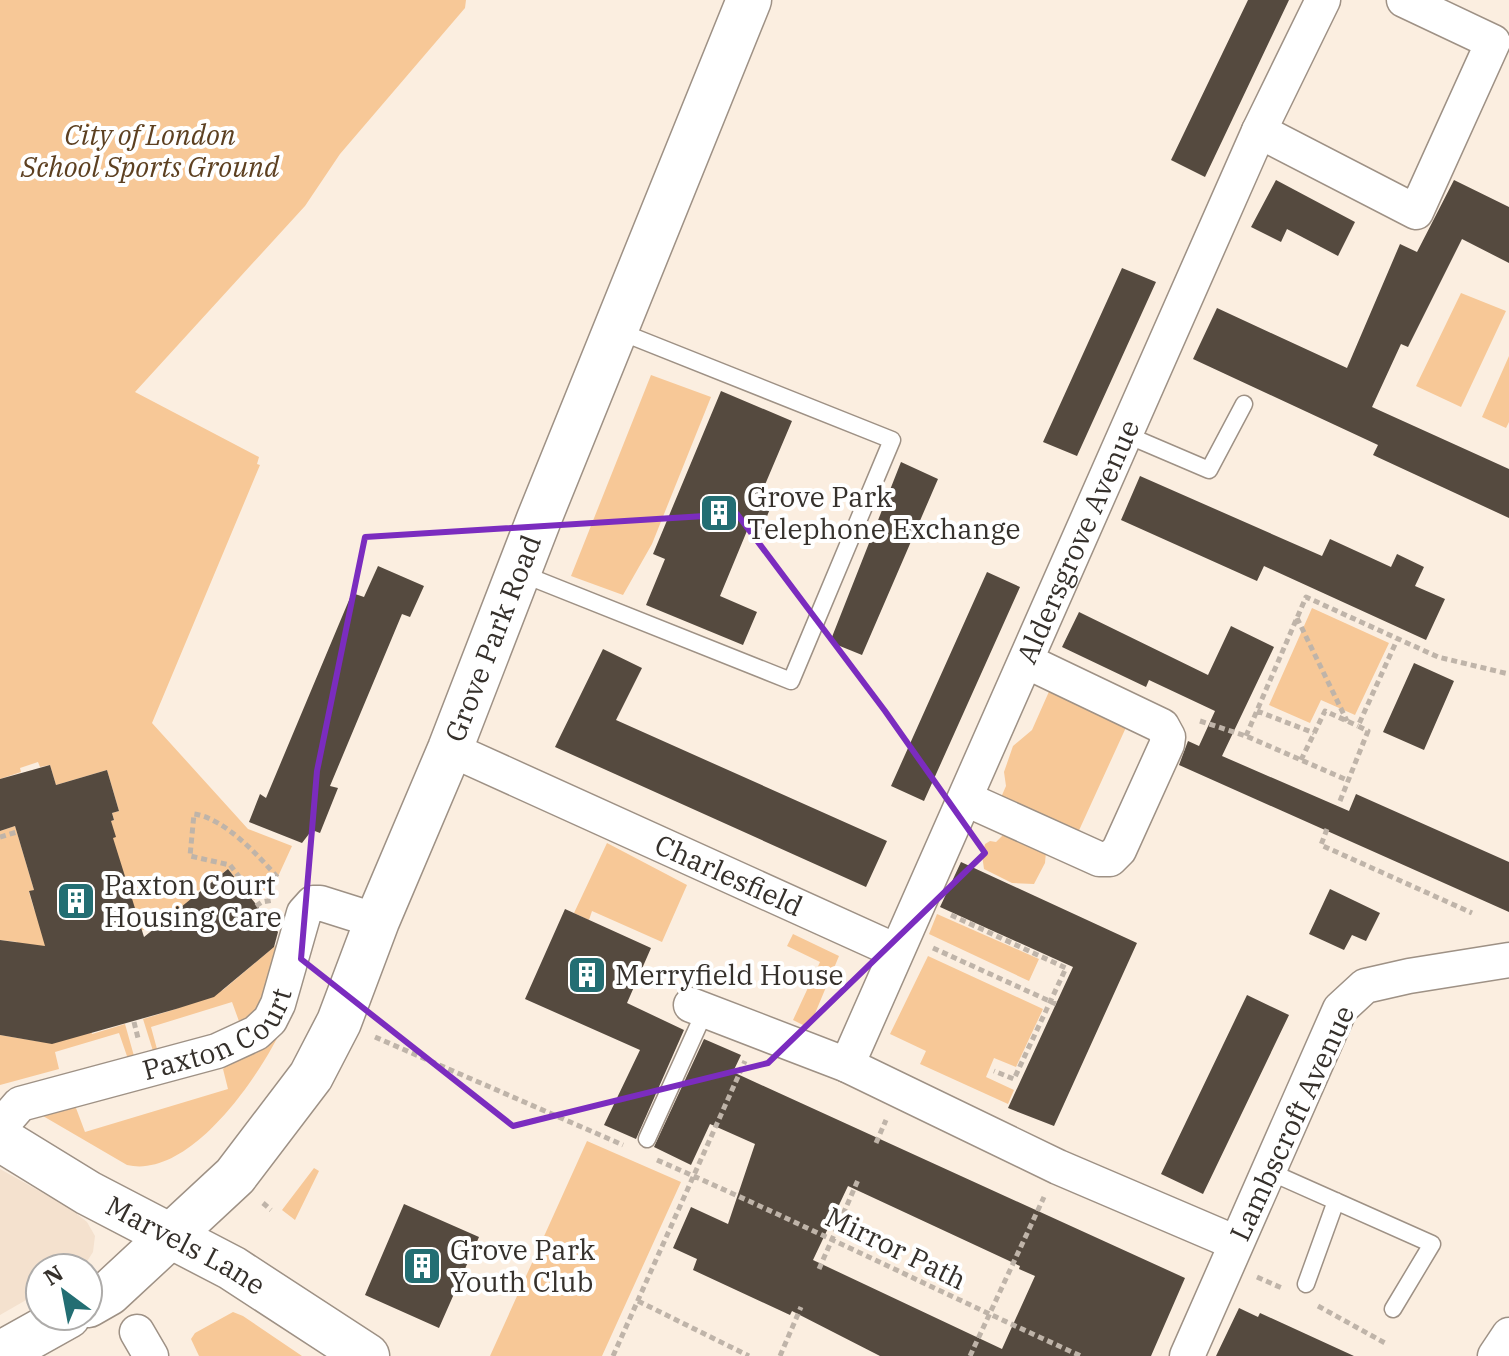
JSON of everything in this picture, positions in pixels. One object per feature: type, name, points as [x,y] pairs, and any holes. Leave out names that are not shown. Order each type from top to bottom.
[{"type":"main road","name":"Grove Park Road","points":[[104,1296],[235,1176],[311,1076],[339,1022],[749,0]]},
{"type":"main road","name":"Marvels Lane","points":[[0,1139],[88,1193],[232,1268],[367,1356]]},
{"type":"main road","points":[[0,1354],[39,1332]]},
{"type":"street","name":"Aldersgrove Avenue","points":[[901,943],[1259,131],[1323,0]]},
{"type":"street","points":[[1259,131],[1416,212],[1493,42],[1404,0]]},
{"type":"street","points":[[966,799],[1105,861],[1115,857],[1119,850],[1161,757],[1168,737],[1162,726],[1026,661]]},
{"type":"street","name":"Charlesfield","points":[[450,749],[901,943]]},
{"type":"street","name":"Paxton Court","points":[[0,1127],[20,1104],[217,1051],[256,1033],[270,1020],[278,1004],[304,913],[313,903],[377,921]]},
{"type":"street","points":[[847,1065],[901,943]]},
{"type":"street","name":"Lambscroft Avenue","points":[[1187,1356],[1340,1009],[1365,986],[1509,960]]},
{"type":"street","points":[[698,1008],[847,1065],[1058,1167],[1236,1243]]},
{"type":"street","points":[[1495,1356],[1509,1335]]},
{"type":"lane","points":[[518,572],[791,681],[892,440],[616,330]]},
{"type":"lane","points":[[1127,435],[1209,470],[1244,404]]},
{"type":"lane","points":[[647,1139],[698,1008]]},
{"type":"lane","points":[[1268,1171],[1432,1244],[1393,1309]]},
{"type":"lane","points":[[1306,1284],[1336,1201]]},
{"type":"path","points":[[1246,736],[1306,597],[1438,657],[1509,674]]},
{"type":"path","points":[[1297,618],[1347,721]]},
{"type":"path","points":[[1358,726],[1397,640]]},
{"type":"path","points":[[1257,711],[1314,733]]},
{"type":"path","points":[[1301,760],[1325,711],[1368,731],[1340,801]]},
{"type":"path","points":[[1200,721],[1246,736],[1347,780]]},
{"type":"path","points":[[242,886],[244,883],[230,865],[190,856],[194,814],[216,821],[255,851],[278,878]]},
{"type":"path","points":[[1327,829],[1321,845],[1472,913]]},
{"type":"path","points":[[0,837],[17,832]]},
{"type":"path","points":[[943,912],[1066,968],[1054,1003],[1014,1079],[994,1071]]},
{"type":"path","points":[[901,943],[1054,1003]]},
{"type":"path","points":[[339,1022],[626,1146]]},
{"type":"path","points":[[613,1356],[759,1031]]},
{"type":"path","name":"Mirror Path","points":[[654,1158],[1081,1356]]},
{"type":"path","points":[[970,1356],[1058,1167]]},
{"type":"path","points":[[819,1269],[858,1180]]},
{"type":"path","points":[[263,1203],[271,1210]]},
{"type":"path","points":[[638,1301],[749,1356]]},
{"type":"path","points":[[780,1356],[801,1307]]},
{"type":"highlighted area","points":[[737,514],[885,711],[985,853],[768,1063],[513,1126],[301,959],[317,771],[365,537]]},
{"type":"shaded area","points":[[0,1169],[68,1207],[87,1222],[95,1236],[93,1252],[24,1252],[24,1301],[0,1315]]},
{"type":"green space","name":"City of London School Sports Ground","points":[[0,0],[466,0],[465,8],[340,154],[305,206],[135,392],[259,457],[257,464],[260,465],[152,723],[248,829],[292,846],[270,894],[262,893],[254,900],[228,869],[195,893],[197,896],[184,918],[130,934],[127,882],[110,839],[111,821],[114,820],[112,813],[119,811],[107,770],[56,785],[50,765],[40,767],[38,762],[0,779]]},
{"type":"green space","points":[[1461,293],[1506,311],[1461,407],[1416,386]]},
{"type":"green space","points":[[1509,356],[1509,422],[1506,428],[1482,417]]},
{"type":"green space","points":[[651,375],[711,397],[652,544],[623,595],[571,576]]},
{"type":"green space","points":[[1312,608],[1389,643],[1355,715],[1321,700],[1310,723],[1269,705]]},
{"type":"green space","points":[[1051,687],[1128,723],[1076,837],[999,802],[1006,786],[1004,772],[1013,746],[1032,730]]},
{"type":"green space","points":[[15,826],[34,890],[29,892],[34,909],[60,954],[16,947],[17,942],[0,940],[0,831]]},
{"type":"green space","points":[[1008,830],[1046,852],[1045,863],[1034,884],[1012,883],[984,869],[982,855],[985,844],[996,842]]},
{"type":"green space","points":[[607,843],[687,885],[662,942],[592,911],[589,920],[574,913]]},
{"type":"green space","points":[[937,914],[1039,959],[1029,981],[929,934]]},
{"type":"green space","points":[[793,934],[839,956],[809,1028],[793,1020],[820,962],[787,946]]},
{"type":"green space","points":[[281,941],[259,1016],[240,1024],[232,1002],[151,1027],[157,1049],[153,1051],[143,1019],[223,990]]},
{"type":"green space","points":[[928,956],[1043,1009],[1016,1067],[994,1058],[986,1077],[1014,1090],[1008,1104],[920,1064],[926,1051],[890,1034]]},
{"type":"green space","points":[[286,1020],[261,1066],[223,1117],[176,1156],[152,1165],[127,1165],[43,1116],[54,1109],[76,1108],[85,1132],[228,1089],[223,1069]]},
{"type":"green space","points":[[125,1024],[134,1056],[128,1059],[119,1033],[55,1052],[59,1069],[0,1085],[0,1035],[42,1042],[90,1028],[92,1034]]},
{"type":"green space","points":[[587,1141],[681,1182],[602,1356],[490,1356]]},
{"type":"green space","points":[[314,1168],[319,1171],[295,1220],[282,1210]]},
{"type":"green space","points":[[233,1312],[302,1356],[199,1356],[191,1339],[195,1333]]},
{"type":"building","points":[[1248,0],[1289,0],[1205,177],[1171,160]]},
{"type":"building","points":[[1276,180],[1355,222],[1338,256],[1287,229],[1281,242],[1251,227]]},
{"type":"building","points":[[1454,180],[1509,207],[1509,263],[1462,239],[1408,347],[1401,344],[1372,407],[1509,469],[1509,518],[1373,455],[1378,445],[1193,359],[1217,308],[1347,368],[1400,244],[1417,252]]},
{"type":"building","points":[[1122,268],[1156,282],[1077,456],[1043,442]]},
{"type":"building","name":"Grove Park Telephone Exchange","points":[[721,391],[792,421],[761,494],[774,499],[761,531],[749,526],[720,596],[757,612],[743,645],[646,605],[665,559],[653,554]]},
{"type":"building","points":[[901,462],[938,479],[862,655],[830,642]]},
{"type":"building","points":[[1140,476],[1322,556],[1330,539],[1391,567],[1397,554],[1424,567],[1415,586],[1445,599],[1426,640],[1264,566],[1257,581],[1121,520]]},
{"type":"building","points":[[378,566],[424,586],[410,617],[402,614],[330,786],[338,788],[320,833],[312,830],[302,843],[249,822],[260,794],[266,798],[352,593],[364,597]]},
{"type":"building","points":[[987,572],[1020,587],[924,801],[891,786]]},
{"type":"building","points":[[1079,612],[1208,675],[1231,626],[1274,647],[1222,756],[1349,811],[1356,794],[1509,862],[1509,912],[1179,765],[1188,741],[1199,746],[1215,711],[1149,680],[1146,687],[1062,647]]},
{"type":"building","points":[[603,649],[642,668],[616,720],[887,841],[866,887],[555,747]]},
{"type":"building","points":[[1414,663],[1454,681],[1424,750],[1383,732]]},
{"type":"building","name":"Paxton Court Housing Care","points":[[50,765],[56,785],[107,770],[119,811],[112,813],[116,837],[113,838],[144,937],[228,869],[278,932],[274,947],[214,997],[52,1044],[0,1035],[0,940],[45,946],[29,891],[34,890],[15,826],[0,831],[0,779]]},
{"type":"building","points":[[961,862],[1137,943],[1054,1126],[1008,1108],[1073,967],[940,907]]},
{"type":"building","points":[[1330,889],[1380,913],[1366,941],[1352,935],[1344,950],[1309,934]]},
{"type":"building","points":[[565,909],[651,948],[627,1003],[684,1030],[636,1139],[604,1125],[640,1050],[525,999]]},
{"type":"building","points":[[1247,995],[1289,1015],[1203,1194],[1161,1174]]},
{"type":"building","points":[[704,1039],[741,1055],[733,1072],[1185,1278],[1151,1356],[880,1356],[792,1311],[790,1315],[693,1270],[697,1259],[673,1248],[691,1207],[728,1224],[755,1144],[710,1124],[691,1165],[654,1147]],"holes":[[[848,1186],[1020,1266],[1019,1269],[1035,1276],[1002,1349],[813,1260]]]},
{"type":"building","name":"Grove Park Youth Club","points":[[404,1204],[479,1237],[439,1328],[365,1295]]},
{"type":"building","points":[[1239,1308],[1258,1317],[1260,1313],[1354,1356],[1216,1356]]},
{"type":"place","name":"Grove Park Telephone Exchange","points":[[719,513]]},
{"type":"place","name":"Paxton Court Housing Care","points":[[76,901]]},
{"type":"place","name":"Merryfield House","points":[[587,975]]},
{"type":"place","name":"Grove Park Youth Club","points":[[422,1266]]}]
